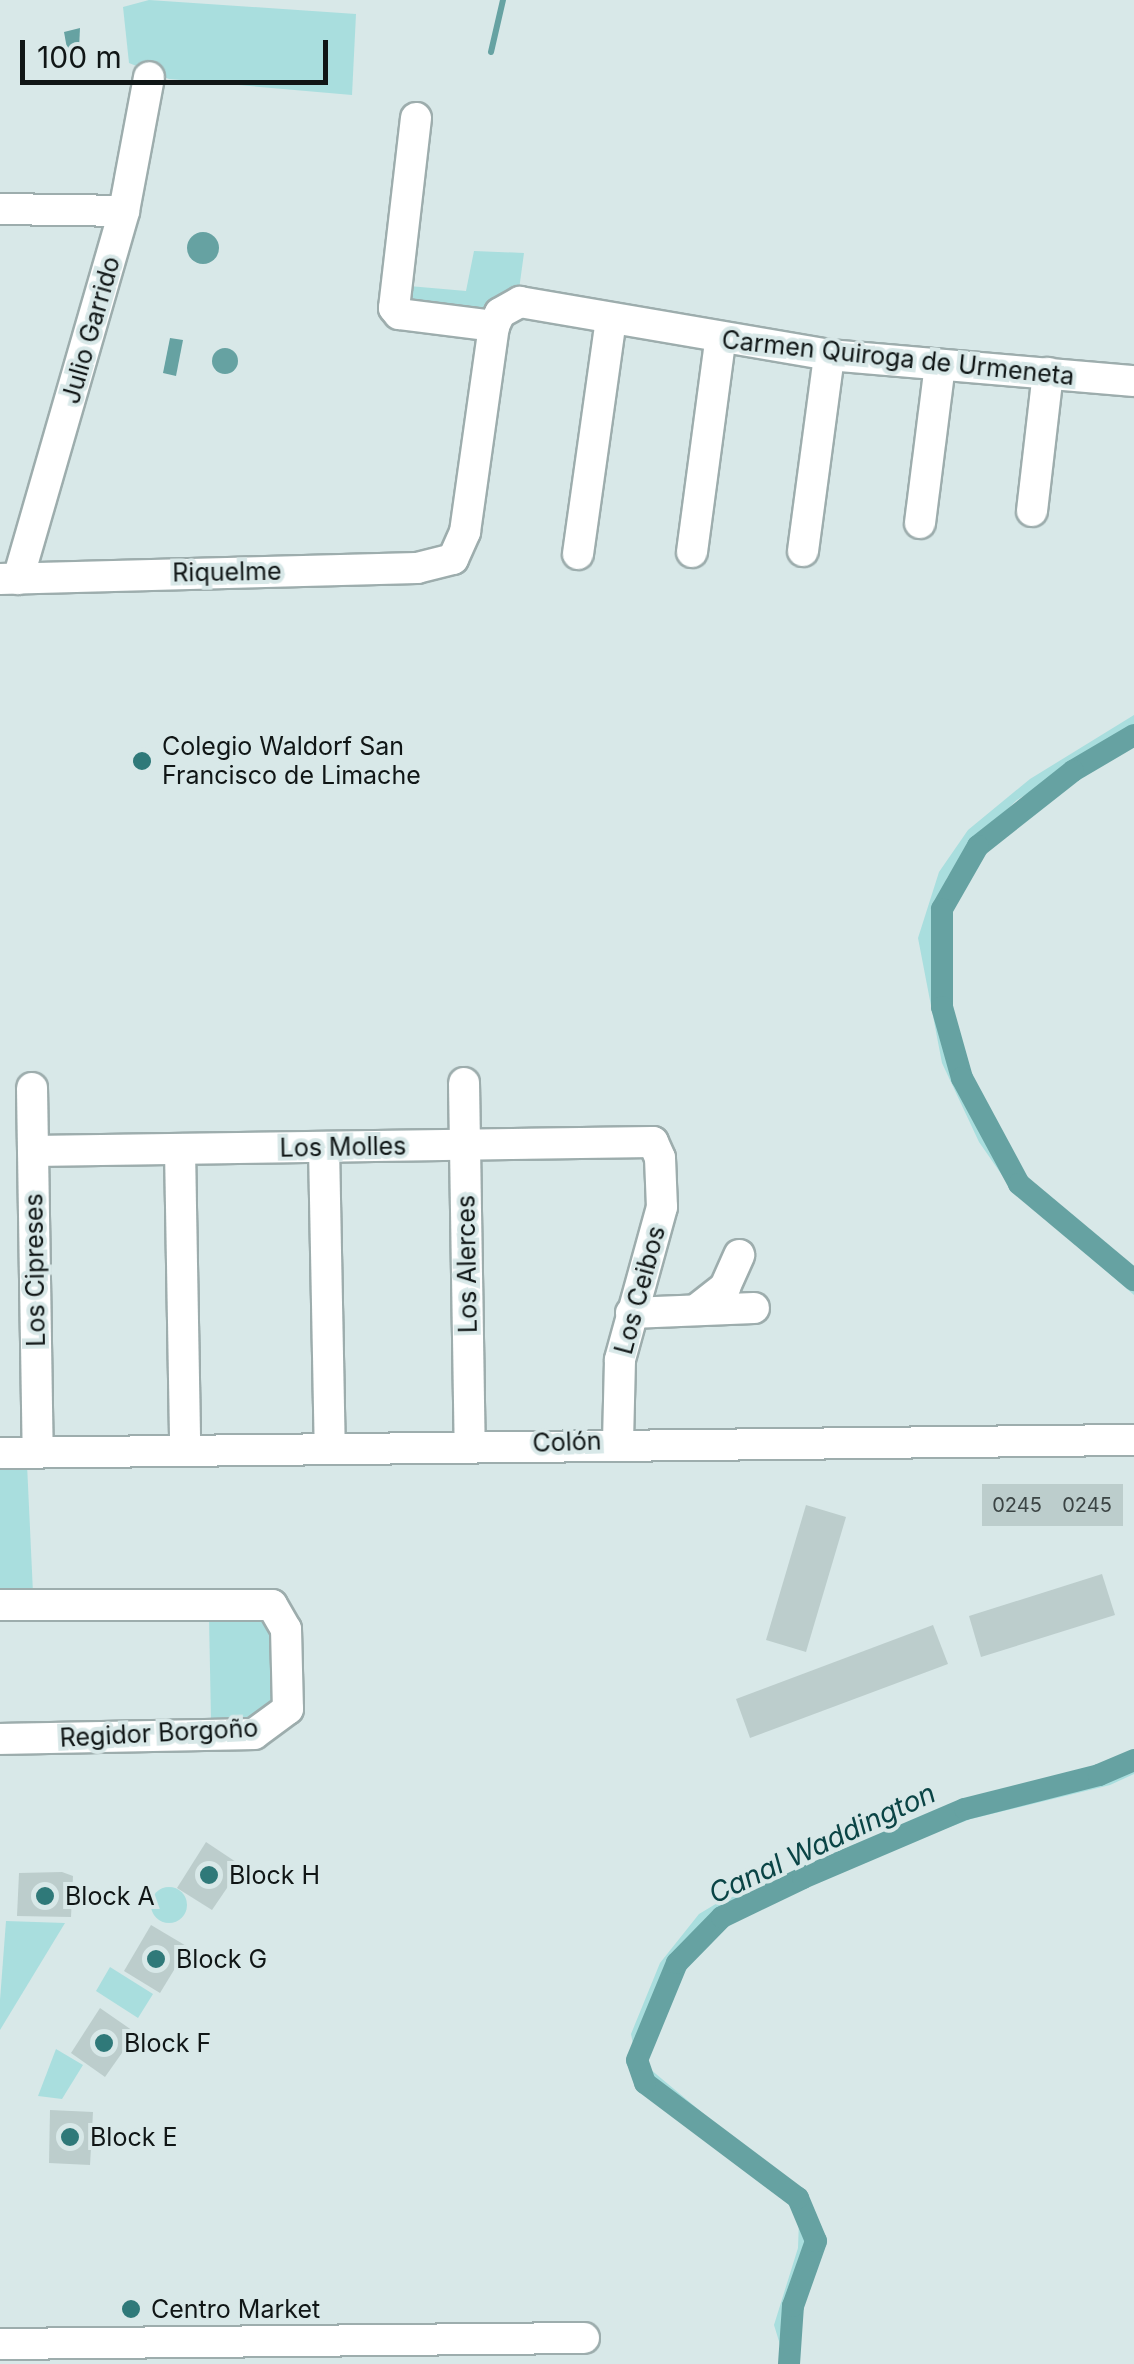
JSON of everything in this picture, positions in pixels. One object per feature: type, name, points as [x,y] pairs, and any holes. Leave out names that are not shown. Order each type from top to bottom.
[{"type":"street","name":"Julio Garrido","points":[[9,579],[124,211],[150,78]]},
{"type":"street","points":[[416,118],[394,308],[398,314],[494,326]]},
{"type":"street","points":[[0,210],[124,211]]},
{"type":"street","name":"Carmen Quiroga de Urmeneta","points":[[494,326],[500,313],[520,302],[720,341],[829,356],[1134,381]]},
{"type":"street","points":[[578,554],[610,320]]},
{"type":"street","name":"Riquelme","points":[[9,579],[417,568],[453,559],[465,532],[494,326]]},
{"type":"street","points":[[692,552],[720,341]]},
{"type":"street","points":[[804,551],[829,356]]},
{"type":"street","points":[[920,524],[940,365]]},
{"type":"street","points":[[1032,512],[1048,373]]},
{"type":"street","name":"Los Alerces","points":[[464,1083],[470,1445]]},
{"type":"street","name":"Los Cipreses","points":[[32,1088],[38,1452]]},
{"type":"street","name":"Los Molles","points":[[33,1151],[653,1142]]},
{"type":"street","name":"Los Ceibos","points":[[618,1441],[620,1360],[662,1207],[660,1158],[653,1142]]},
{"type":"street","points":[[324,1147],[330,1448]]},
{"type":"street","points":[[180,1149],[185,1449]]},
{"type":"street","points":[[697,1309],[726,1287],[739,1256]]},
{"type":"street","points":[[631,1313],[754,1308]]},
{"type":"street","name":"Colón","points":[[0,1453],[618,1441],[1134,1440]]},
{"type":"street","name":"Regidor Borgoño","points":[[0,1605],[272,1604],[286,1629],[288,1709],[254,1734],[0,1739]]},
{"type":"street","points":[[0,2344],[140,2355],[354,2354],[584,2338]]},
{"type":"shaded area","points":[[149,0],[356,14],[352,95],[169,79],[129,63],[123,7]]},
{"type":"shaded area","points":[[80,28],[79,49],[68,54],[64,32]]},
{"type":"shaded area","points":[[203,232],[215,236],[219,248],[215,260],[203,264],[191,260],[187,248],[191,236]]},
{"type":"shaded area","points":[[474,251],[524,253],[518,297],[486,313],[409,302],[409,286],[466,291]]},
{"type":"shaded area","points":[[170,338],[183,340],[176,376],[163,373]]},
{"type":"shaded area","points":[[225,348],[234,352],[238,361],[234,370],[225,374],[216,370],[212,361],[216,352]]},
{"type":"shaded area","points":[[1134,715],[1134,729],[1017,800],[969,846],[947,878],[931,935],[949,1038],[991,1144],[1008,1169],[1134,1284],[1134,1295],[1013,1191],[979,1142],[942,1063],[918,938],[939,872],[968,830],[1030,779]]},
{"type":"shaded area","points":[[0,1464],[27,1464],[33,1593],[0,1595]]},
{"type":"shaded area","points":[[260,1617],[273,1629],[275,1708],[261,1719],[211,1720],[209,1618]]},
{"type":"shaded area","points":[[1134,1764],[1134,1774],[1110,1785],[971,1819],[722,1912],[677,1957],[647,2013],[641,2054],[650,2069],[747,2150],[804,2208],[811,2235],[784,2324],[787,2347],[799,2364],[786,2364],[774,2325],[798,2248],[799,2220],[785,2198],[638,2070],[631,2034],[660,1963],[699,1914],[719,1902],[914,1826],[1106,1777]]},
{"type":"shaded area","points":[[169,1887],[182,1892],[187,1905],[182,1918],[169,1923],[156,1918],[151,1905],[156,1892]]},
{"type":"shaded area","points":[[6,1921],[65,1923],[0,2030],[0,2000]]},
{"type":"shaded area","points":[[110,1967],[153,1994],[138,2018],[96,1991]]},
{"type":"shaded area","points":[[56,2049],[83,2065],[62,2099],[38,2096]]},
{"type":"building","points":[[982,1484],[1123,1484],[1123,1526],[982,1526]]},
{"type":"building","points":[[806,1505],[846,1517],[806,1652],[766,1640]]},
{"type":"building","points":[[1102,1574],[1115,1615],[981,1657],[969,1616]]},
{"type":"building","points":[[933,1625],[948,1664],[750,1738],[736,1699]]},
{"type":"building","name":"Block H","points":[[206,1842],[242,1866],[212,1910],[177,1888]]},
{"type":"building","name":"Block A","points":[[62,1872],[73,1876],[71,1917],[17,1916],[19,1873]]},
{"type":"building","name":"Block G","points":[[151,1925],[188,1947],[160,1993],[124,1971]]},
{"type":"building","name":"Block F","points":[[100,2008],[136,2033],[105,2077],[71,2053]]},
{"type":"building","name":"Block E","points":[[50,2110],[93,2112],[90,2165],[49,2163]]},
{"type":"waterway","points":[[491,52],[503,0]]},
{"type":"waterway","name":"Canal Waddington","points":[[1134,735],[1073,771],[978,846],[942,909],[942,1007],[962,1078],[1019,1184],[1134,1280]]},
{"type":"waterway","name":"Canal Waddington","points":[[789,2364],[793,2306],[816,2241],[798,2198],[645,2083],[637,2060],[677,1963],[722,1917],[803,1878],[965,1809],[1099,1775],[1134,1760]]},
{"type":"place","name":"Colegio Waldorf San Francisco de Limache","points":[[142,761]]},
{"type":"place","name":"Block H","points":[[209,1875]]},
{"type":"place","name":"Block A","points":[[45,1896]]},
{"type":"place","name":"Block G","points":[[156,1959]]},
{"type":"place","name":"Block F","points":[[104,2043]]},
{"type":"place","name":"Block E","points":[[70,2137]]},
{"type":"place","name":"Centro Market","points":[[131,2309]]}]
